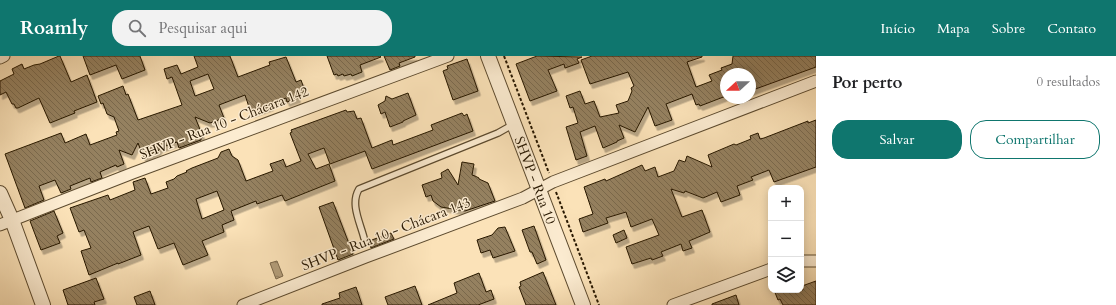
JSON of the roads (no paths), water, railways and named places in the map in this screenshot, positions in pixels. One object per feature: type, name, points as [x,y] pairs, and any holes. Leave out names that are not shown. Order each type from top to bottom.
[{"type":"street","points":[[0,58],[4,56]]},
{"type":"street","name":"SHVP - Rua 10 - Chácara 142","points":[[6,223],[133,173],[448,56]]},
{"type":"street","name":"SHVP - Rua 10","points":[[488,56],[584,305]]},
{"type":"street","name":"SHVP - Rua 10 - Chácara 143","points":[[243,305],[523,198],[553,182],[816,81]]},
{"type":"street","points":[[0,194],[6,223],[43,305]]},
{"type":"street","points":[[804,261],[816,261]]},
{"type":"street","points":[[673,305],[768,270]]},
{"type":"lane","points":[[364,238],[355,204],[355,196],[359,189],[498,133],[514,124]]},
{"type":"water","points":[[277,261],[283,276],[276,279],[270,263]]}]
